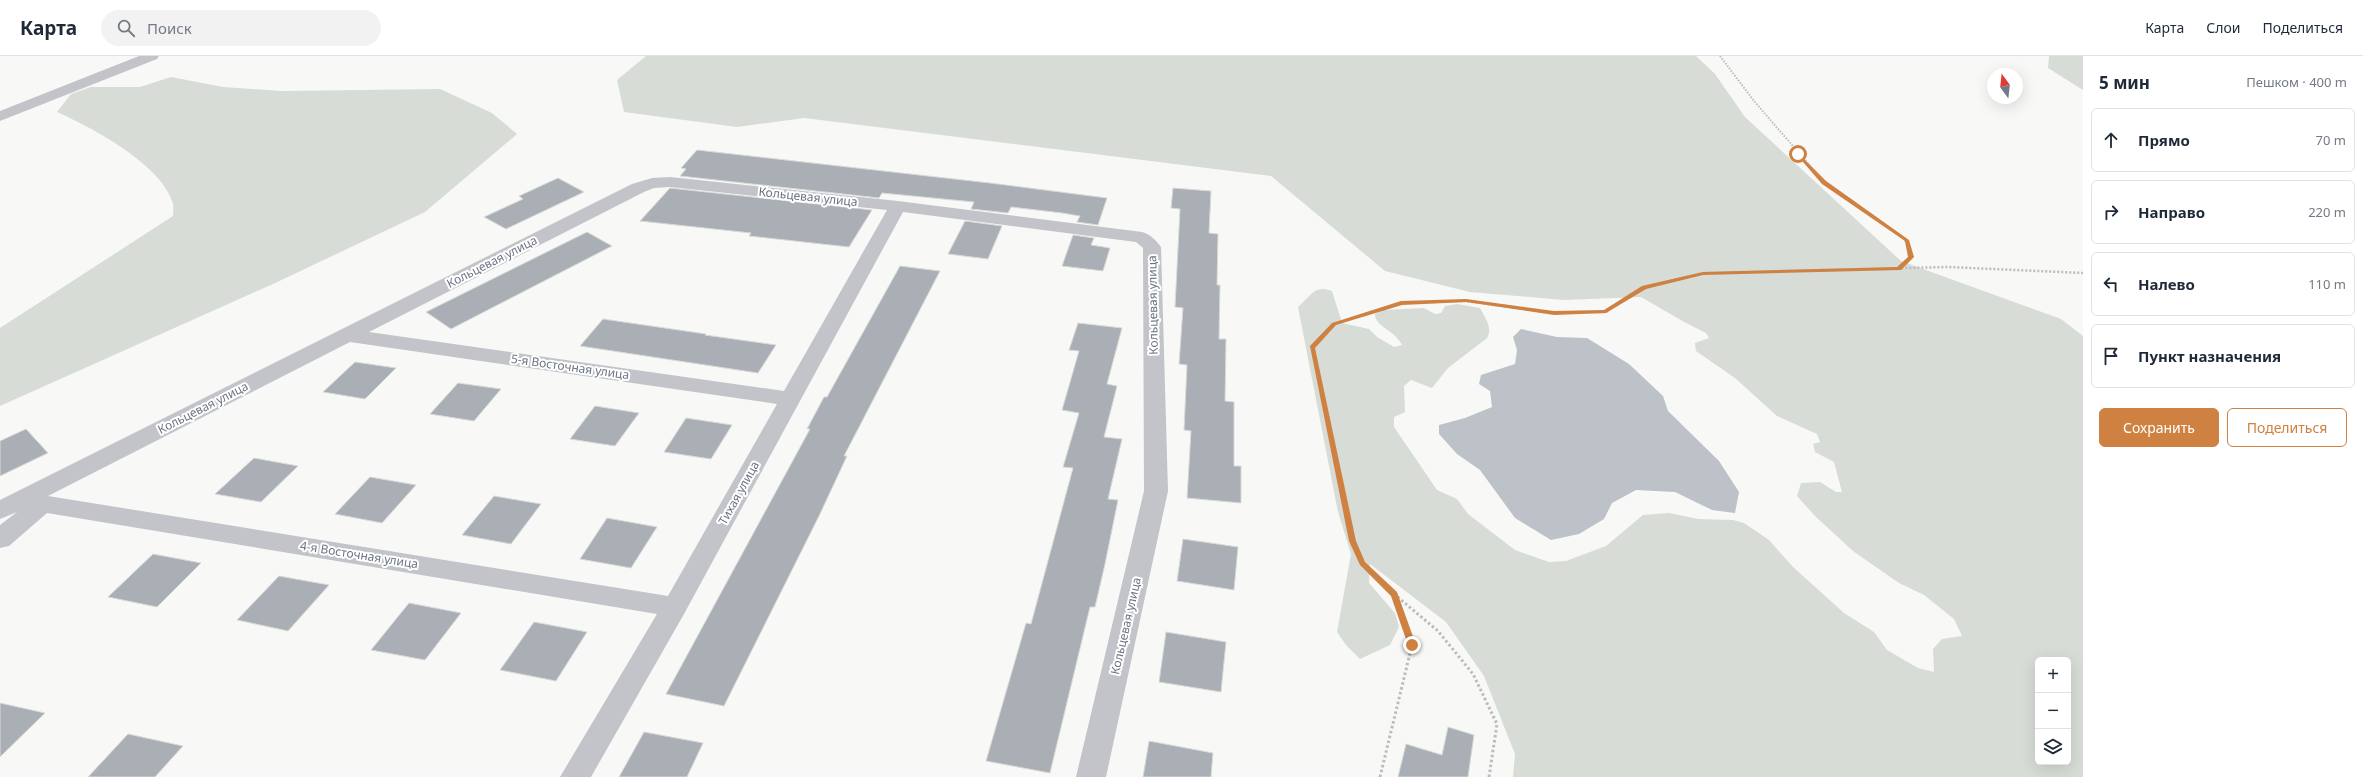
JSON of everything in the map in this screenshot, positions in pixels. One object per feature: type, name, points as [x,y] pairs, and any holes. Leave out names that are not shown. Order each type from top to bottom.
[{"type":"lane","points":[[0,116],[152,56]]},
{"type":"lane","name":"Кольцевая улица","points":[[0,510],[35,500],[347,335],[652,182],[670,182],[898,206],[1123,233],[1142,237],[1152,247],[1156,491],[1091,777]]},
{"type":"lane","name":"Тихая улица","points":[[574,777],[675,607],[898,206]]},
{"type":"lane","name":"5-я Восточная улица","points":[[347,335],[792,399]]},
{"type":"lane","points":[[0,539],[35,500]]},
{"type":"lane","name":"4-я Восточная улица","points":[[35,500],[675,607]]},
{"type":"path","points":[[1720,56],[1754,101],[1824,182],[1907,241],[1911,257],[1899,269]]},
{"type":"path","points":[[1489,777],[1497,724],[1473,674],[1438,631],[1394,594],[1362,563],[1353,541],[1312,348],[1334,324],[1401,303],[1466,301],[1554,313],[1606,312],[1644,287],[1703,274],[1948,267],[2083,273]]},
{"type":"path","points":[[1380,777],[1412,645],[1394,594]]},
{"type":"shaded area","points":[[646,56],[1696,56],[1715,74],[1745,117],[1901,261],[2061,319],[2083,336],[2083,777],[1513,777],[1515,754],[1484,676],[1446,622],[1370,564],[1369,583],[1395,613],[1399,627],[1390,645],[1360,659],[1346,645],[1337,632],[1351,554],[1338,512],[1298,307],[1313,292],[1321,289],[1332,291],[1342,323],[1369,329],[1377,337],[1394,347],[1402,345],[1395,336],[1378,322],[1376,318],[1375,314],[1383,310],[1424,308],[1435,314],[1441,313],[1445,306],[1457,304],[1480,308],[1489,326],[1489,334],[1487,338],[1448,368],[1432,388],[1411,380],[1404,386],[1405,412],[1394,417],[1394,427],[1437,490],[1457,499],[1468,514],[1515,550],[1549,562],[1566,561],[1606,546],[1643,515],[1669,513],[1698,519],[1733,520],[1744,523],[1769,540],[1793,567],[1844,613],[1874,632],[1887,650],[1918,668],[1934,672],[1933,649],[1942,639],[1962,636],[1954,619],[1924,595],[1899,583],[1853,551],[1815,516],[1797,496],[1801,483],[1820,482],[1836,492],[1842,492],[1834,462],[1815,452],[1813,444],[1820,442],[1817,434],[1777,416],[1735,378],[1696,351],[1695,343],[1709,338],[1706,333],[1641,297],[1564,300],[1470,292],[1385,271],[1271,176],[804,118],[737,127],[624,112],[617,80]]},
{"type":"shaded area","points":[[2049,56],[2083,56],[2083,90],[2048,68]]},
{"type":"shaded area","points":[[171,77],[223,87],[282,91],[440,89],[492,113],[517,134],[425,212],[273,284],[0,406],[0,328],[173,216],[173,204],[167,189],[141,162],[106,137],[57,112],[71,94],[91,87],[140,87]]},
{"type":"shaded area","points":[[1521,329],[1557,337],[1587,338],[1629,364],[1663,396],[1668,411],[1719,461],[1739,492],[1735,513],[1712,510],[1675,492],[1636,490],[1612,503],[1604,519],[1579,534],[1551,540],[1515,518],[1480,470],[1457,454],[1439,434],[1439,425],[1465,418],[1492,407],[1490,391],[1479,384],[1481,375],[1515,364],[1517,350],[1513,337]]},
{"type":"building","points":[[697,150],[990,183],[1107,198],[1098,225],[1077,222],[1080,216],[1062,213],[1011,207],[1008,213],[971,209],[974,202],[882,193],[879,198],[680,176],[686,169],[681,168]]},
{"type":"building","points":[[558,178],[584,192],[506,229],[484,217],[523,199],[519,196]]},
{"type":"building","points":[[670,188],[872,210],[849,247],[749,236],[751,233],[640,221]]},
{"type":"building","points":[[1173,188],[1211,191],[1209,233],[1218,234],[1217,285],[1220,285],[1219,339],[1226,339],[1225,401],[1234,402],[1234,466],[1241,466],[1241,503],[1187,498],[1191,431],[1184,430],[1187,365],[1179,364],[1183,308],[1175,307],[1180,209],[1171,208]]},
{"type":"building","points":[[965,221],[1002,226],[988,259],[948,254]]},
{"type":"building","points":[[587,232],[612,246],[451,329],[426,312]]},
{"type":"building","points":[[1073,235],[1094,238],[1091,245],[1110,248],[1103,271],[1062,266]]},
{"type":"building","points":[[900,266],[940,271],[844,456],[847,456],[819,516],[724,706],[666,694],[810,429],[807,429],[824,397],[827,397]]},
{"type":"building","points":[[603,319],[776,345],[758,373],[580,346]]},
{"type":"building","points":[[1078,323],[1122,328],[1107,384],[1117,386],[1104,437],[1122,439],[1108,499],[1118,500],[1105,564],[1095,607],[1090,607],[1050,773],[986,761],[1026,623],[1031,624],[1073,468],[1063,467],[1079,413],[1062,410],[1079,351],[1069,350]]},
{"type":"building","points":[[355,362],[396,368],[365,399],[323,392]]},
{"type":"building","points":[[458,383],[501,389],[474,421],[430,414]]},
{"type":"building","points":[[595,406],[639,413],[615,446],[570,439]]},
{"type":"building","points":[[686,418],[732,425],[711,459],[664,452]]},
{"type":"building","points":[[26,429],[48,453],[0,476],[0,441]]},
{"type":"building","points":[[254,458],[298,466],[261,502],[215,494]]},
{"type":"building","points":[[370,477],[416,485],[382,523],[335,514]]},
{"type":"building","points":[[494,496],[541,504],[511,544],[462,535]]},
{"type":"building","points":[[607,518],[657,527],[631,568],[580,559]]},
{"type":"building","points":[[1183,539],[1238,547],[1234,590],[1177,581]]},
{"type":"building","points":[[153,554],[201,563],[157,607],[108,597]]},
{"type":"building","points":[[279,576],[329,585],[288,631],[237,620]]},
{"type":"building","points":[[409,603],[461,613],[425,660],[371,650]]},
{"type":"building","points":[[534,622],[587,632],[556,681],[500,670]]},
{"type":"building","points":[[1166,632],[1226,642],[1221,692],[1159,682]]},
{"type":"building","points":[[0,703],[45,713],[0,757]]},
{"type":"building","points":[[1448,727],[1474,735],[1468,777],[1398,777],[1406,744],[1442,755]]},
{"type":"building","points":[[644,732],[703,743],[687,777],[619,777]]},
{"type":"building","points":[[128,734],[183,746],[155,777],[88,777]]},
{"type":"building","points":[[1149,741],[1213,753],[1211,777],[1143,777]]},
{"type":"route","points":[[1412,645],[1394,594],[1362,563],[1353,541],[1312,348],[1334,324],[1401,303],[1466,301],[1554,313],[1606,312],[1644,287],[1703,274],[1899,269],[1911,257],[1907,241],[1824,182],[1798,154]]}]
